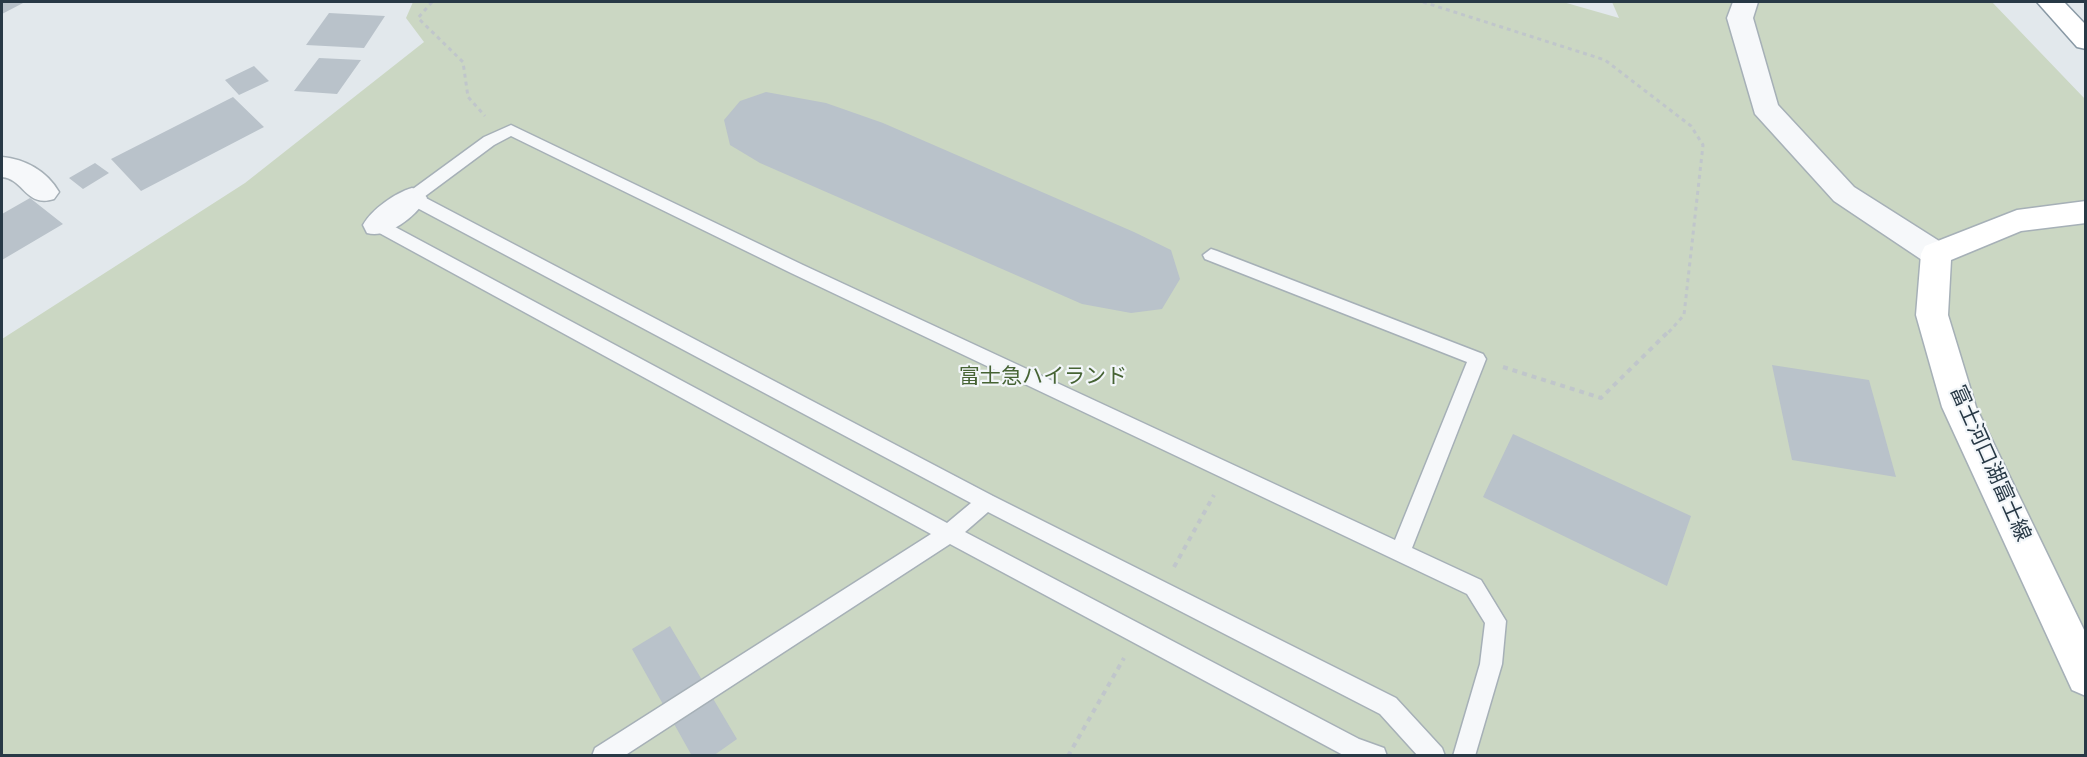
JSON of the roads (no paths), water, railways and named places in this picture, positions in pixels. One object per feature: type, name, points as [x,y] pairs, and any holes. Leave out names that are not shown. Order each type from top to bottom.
[{"type":"main road","points":[[2050,2],[2085,41]]},
{"type":"main road","points":[[1936,254],[2017,221],[2085,212]]},
{"type":"main road","name":"富士河口湖富士線","points":[[1936,254],[1932,315],[1959,407],[2085,677]]},
{"type":"street","points":[[1745,2],[1740,18],[1765,108],[1844,194],[1936,254]]},
{"type":"street","points":[[2,167],[16,168],[44,192]]},
{"type":"street","points":[[378,225],[412,198]]},
{"type":"lane","points":[[1434,756],[1388,706],[986,502],[412,198],[489,141],[511,130],[808,274],[1474,587],[1496,621],[1491,664],[1464,756]]},
{"type":"lane","points":[[378,225],[949,534],[1355,749],[1376,756]]},
{"type":"lane","points":[[1211,255],[1477,359],[1401,553]]},
{"type":"lane","points":[[603,756],[949,534],[986,502]]},
{"type":"park label","name":"富士急ハイランド","points":[[1043,378]]}]
